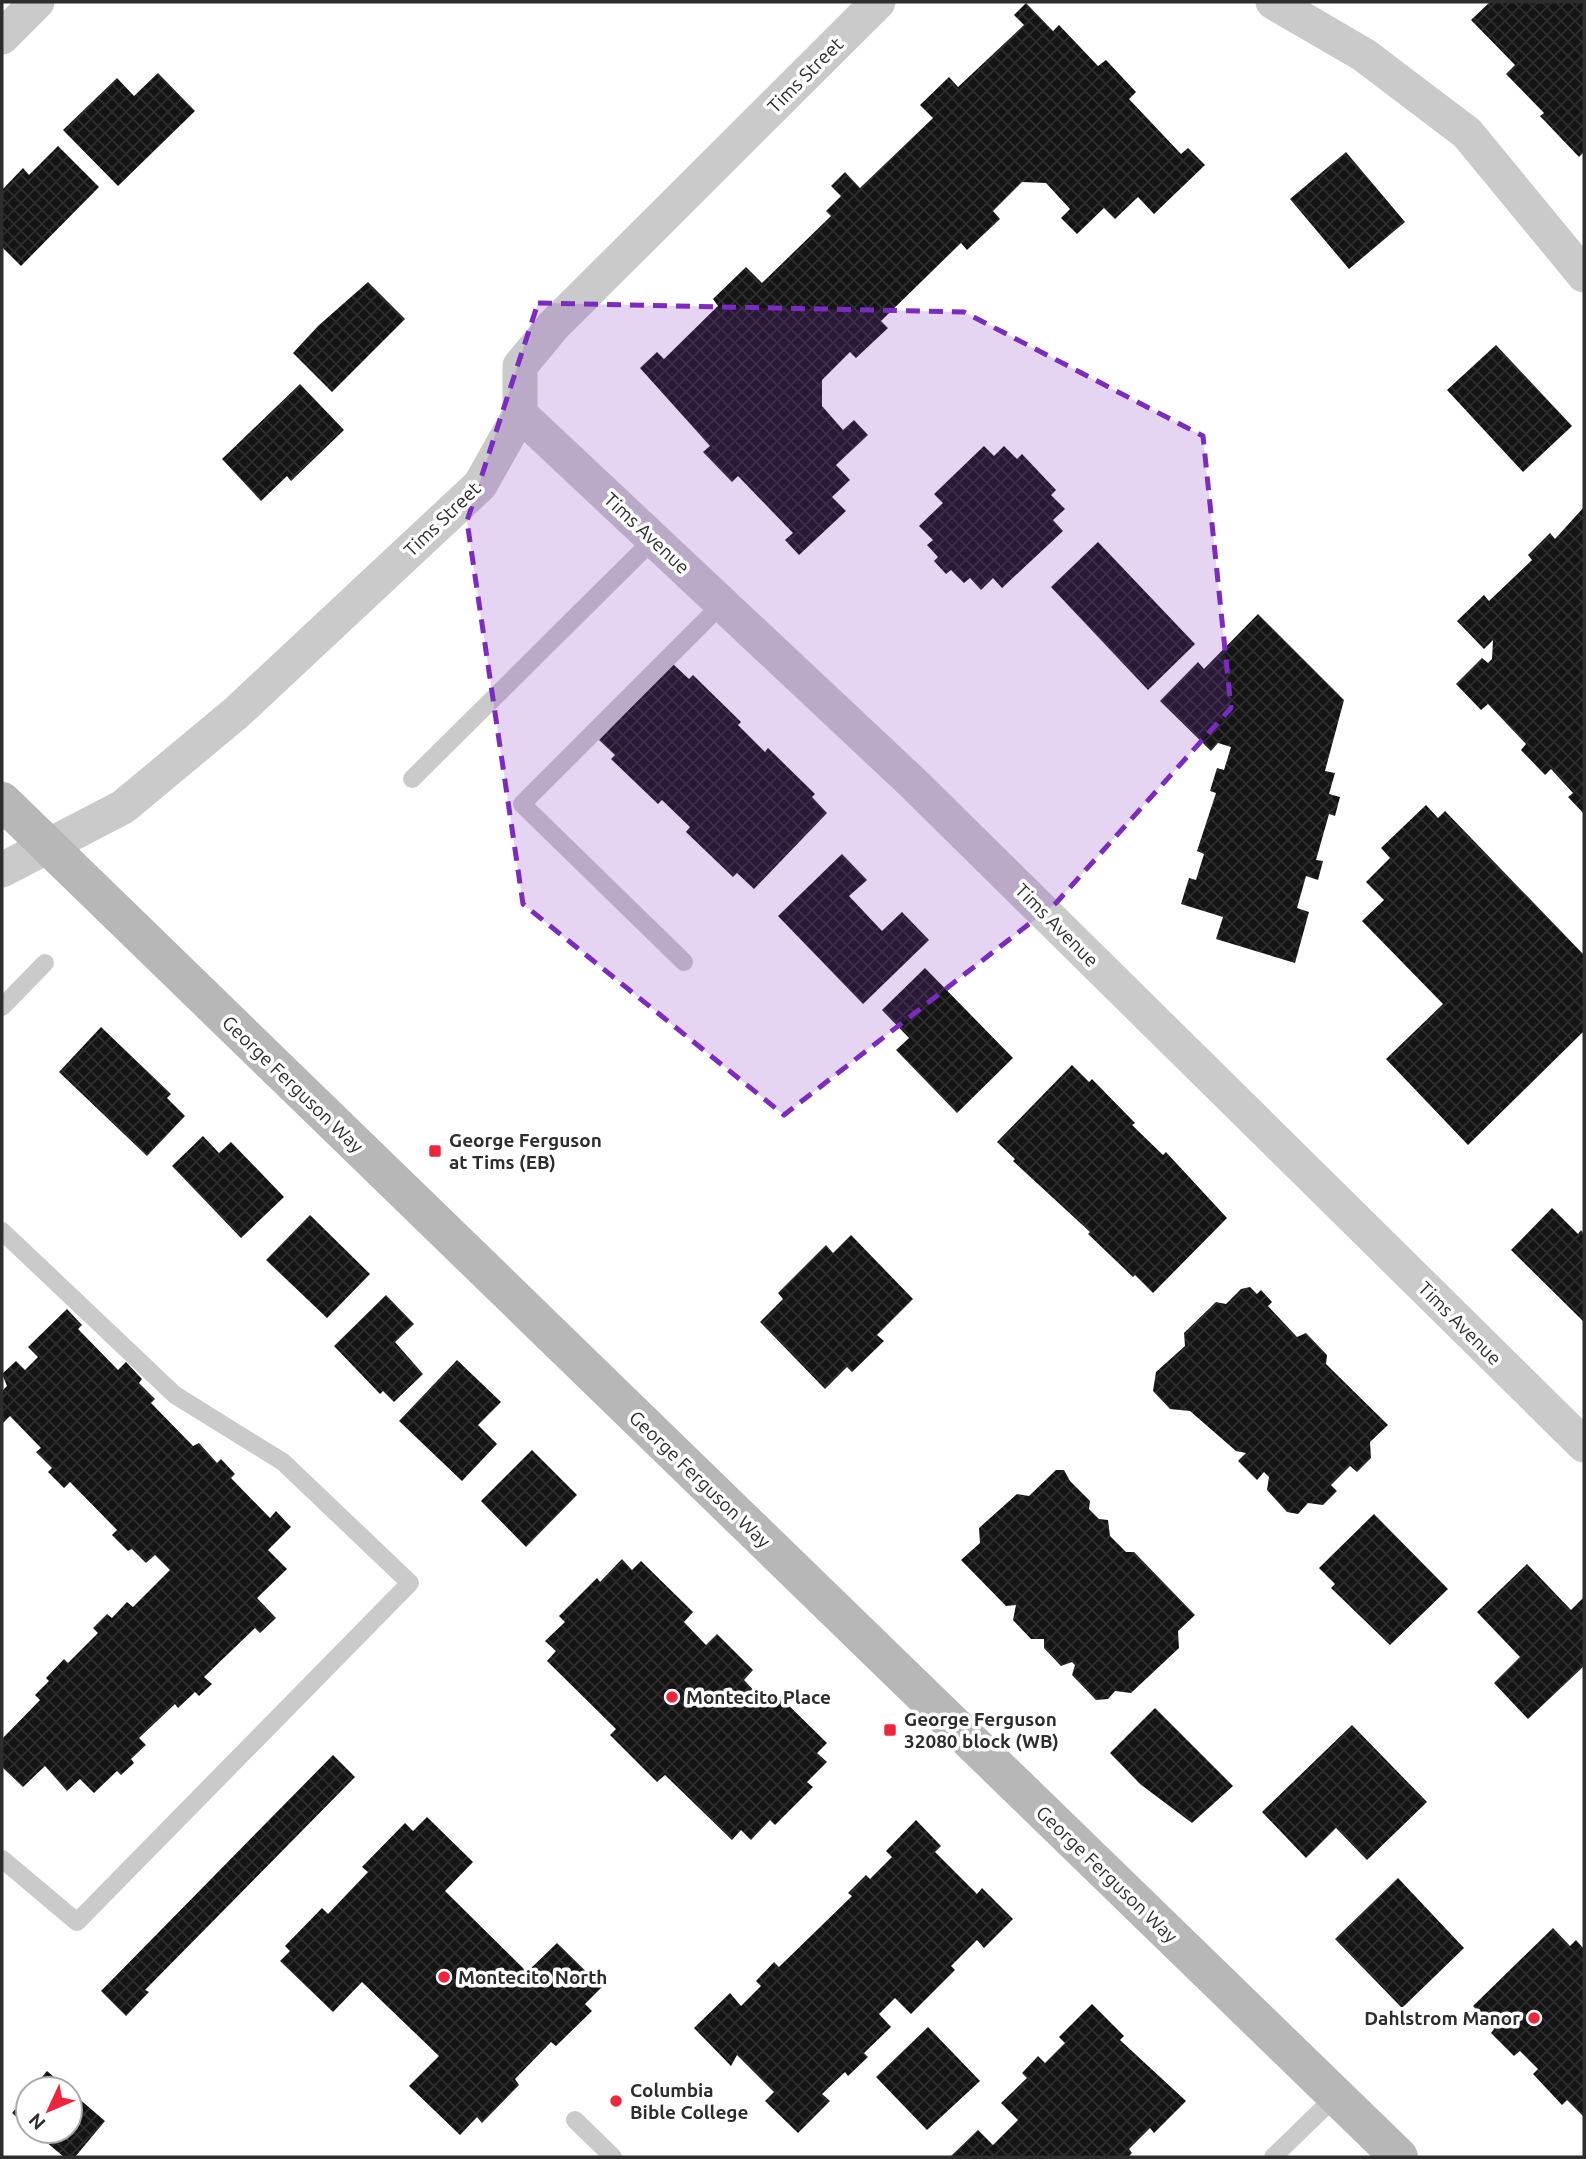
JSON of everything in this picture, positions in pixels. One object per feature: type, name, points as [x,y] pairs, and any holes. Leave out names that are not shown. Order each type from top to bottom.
[{"type":"main road","name":"George Ferguson Way","points":[[2,801],[1399,2157]]},
{"type":"street","points":[[2,37],[37,2]]},
{"type":"street","name":"Tims Street","points":[[2,870],[123,807],[236,713],[480,485],[520,414],[520,366],[553,326],[878,2]]},
{"type":"street","points":[[1273,2],[1364,55],[1467,133],[1584,275]]},
{"type":"street","name":"Tims Avenue","points":[[520,414],[915,785],[1581,1435]]},
{"type":"lane","points":[[412,779],[653,540]]},
{"type":"lane","points":[[684,962],[522,804],[722,604]]},
{"type":"lane","points":[[2,1007],[45,963]]},
{"type":"lane","points":[[2,1231],[175,1395],[283,1462],[410,1583],[77,1922],[2,1859]]},
{"type":"lane","points":[[1273,2157],[1336,2096]]},
{"type":"lane","points":[[575,2120],[613,2157]]},
{"type":"highlighted area","points":[[538,303],[964,312],[1203,436],[1231,708],[1056,903],[784,1115],[523,904],[467,521]]},
{"type":"building","points":[[1490,2],[1584,2],[1584,152],[1579,157],[1540,116],[1544,113],[1506,74],[1515,65],[1471,20]]},
{"type":"building","points":[[1026,3],[1053,31],[1059,25],[1098,66],[1106,60],[1136,92],[1129,99],[1181,154],[1188,148],[1205,165],[1154,214],[1138,197],[1115,219],[1104,208],[1077,234],[1061,218],[1070,209],[1046,183],[1022,182],[993,211],[1000,219],[967,250],[961,243],[881,321],[888,328],[856,358],[850,352],[822,380],[822,406],[843,430],[854,420],[868,435],[836,465],[850,480],[832,497],[846,511],[799,555],[785,540],[793,533],[738,476],[732,482],[703,452],[710,446],[640,368],[657,352],[664,359],[718,306],[713,299],[746,267],[762,283],[831,216],[826,211],[841,196],[831,186],[845,172],[860,188],[933,118],[920,105],[949,77],[958,87],[1024,25],[1014,15]]},
{"type":"building","points":[[158,73],[195,111],[118,186],[63,130],[117,78],[134,96]]},
{"type":"building","points":[[58,146],[99,187],[21,266],[2,247],[2,190],[23,168],[29,175]]},
{"type":"building","points":[[1346,152],[1405,222],[1349,269],[1290,199]]},
{"type":"building","points":[[368,282],[405,319],[332,392],[293,353],[318,326]]},
{"type":"building","points":[[1496,345],[1572,426],[1523,472],[1447,390]]},
{"type":"building","points":[[300,384],[344,430],[291,481],[287,476],[261,501],[222,459]]},
{"type":"building","points":[[984,446],[994,456],[1004,446],[1017,459],[1022,454],[1056,490],[1051,495],[1065,509],[1053,520],[1063,531],[1002,588],[993,578],[981,590],[970,578],[964,583],[951,570],[946,574],[934,561],[938,557],[927,545],[933,540],[919,526],[943,503],[934,494]]},
{"type":"building","points":[[1584,507],[1584,814],[1568,797],[1573,793],[1551,769],[1545,775],[1521,750],[1526,744],[1488,704],[1481,710],[1456,684],[1482,658],[1488,663],[1492,659],[1493,640],[1484,649],[1457,621],[1484,595],[1489,601],[1532,560],[1528,555],[1550,533],[1555,539]]},
{"type":"building","points":[[1098,542],[1195,644],[1148,690],[1051,587]]},
{"type":"building","points":[[1258,614],[1344,700],[1325,771],[1335,773],[1329,794],[1340,797],[1335,816],[1329,814],[1316,860],[1323,861],[1318,880],[1306,876],[1297,908],[1309,912],[1295,963],[1216,939],[1223,917],[1181,904],[1189,878],[1196,880],[1204,854],[1197,851],[1216,793],[1210,791],[1217,768],[1224,770],[1231,747],[1218,743],[1211,751],[1160,701],[1198,662],[1204,669]]},
{"type":"building","points":[[673,664],[689,679],[693,675],[741,722],[738,725],[765,752],[768,748],[815,794],[812,797],[827,813],[754,889],[737,873],[733,877],[686,832],[690,827],[662,800],[658,804],[611,759],[615,755],[599,740]]},
{"type":"building","points":[[1426,805],[1438,818],[1445,811],[1584,955],[1584,1031],[1468,1145],[1386,1059],[1443,1004],[1362,921],[1384,900],[1366,882],[1390,858],[1381,848]]},
{"type":"building","points":[[842,854],[867,880],[849,896],[882,931],[902,912],[929,940],[863,1004],[778,916]]},
{"type":"building","points":[[925,968],[1013,1058],[957,1113],[896,1050],[909,1038],[882,1010]]},
{"type":"building","points":[[101,1027],[171,1094],[167,1098],[185,1116],[147,1156],[59,1072]]},
{"type":"building","points":[[1072,1065],[1089,1082],[1092,1079],[1135,1123],[1132,1125],[1163,1155],[1166,1152],[1227,1218],[1153,1293],[1088,1234],[1090,1232],[1013,1161],[1015,1159],[997,1142]]},
{"type":"building","points":[[203,1136],[219,1153],[231,1142],[284,1197],[241,1238],[172,1166]]},
{"type":"building","points":[[1552,1208],[1578,1234],[1581,1230],[1584,1234],[1584,1322],[1511,1250]]},
{"type":"building","points":[[310,1215],[370,1274],[327,1318],[266,1260]]},
{"type":"building","points":[[851,1235],[913,1299],[877,1335],[884,1341],[852,1372],[847,1367],[825,1389],[760,1322],[783,1299],[778,1293],[826,1245],[833,1253]]},
{"type":"building","points":[[1250,1287],[1257,1294],[1261,1290],[1272,1302],[1268,1306],[1297,1337],[1306,1333],[1327,1355],[1326,1364],[1388,1425],[1370,1442],[1371,1458],[1357,1472],[1350,1466],[1331,1485],[1337,1491],[1323,1505],[1308,1503],[1298,1514],[1287,1512],[1267,1490],[1269,1477],[1264,1472],[1257,1480],[1238,1461],[1246,1453],[1236,1451],[1190,1411],[1170,1409],[1153,1391],[1156,1372],[1185,1346],[1184,1333],[1216,1302],[1226,1304],[1241,1289]]},
{"type":"building","points":[[386,1295],[414,1324],[395,1342],[423,1374],[394,1402],[383,1391],[380,1394],[334,1346]]},
{"type":"building","points":[[67,1309],[82,1325],[78,1329],[118,1370],[126,1362],[142,1379],[139,1383],[155,1399],[151,1403],[193,1446],[199,1443],[217,1463],[221,1459],[235,1474],[231,1478],[270,1518],[276,1511],[291,1527],[268,1550],[287,1569],[257,1598],[276,1618],[260,1633],[255,1628],[204,1677],[212,1684],[199,1696],[195,1692],[178,1708],[175,1704],[139,1738],[146,1745],[131,1759],[134,1763],[121,1775],[117,1771],[94,1793],[80,1779],[67,1791],[45,1766],[23,1787],[2,1767],[2,1739],[40,1700],[35,1695],[49,1681],[46,1678],[64,1659],[68,1663],[98,1633],[93,1628],[107,1614],[112,1618],[127,1602],[133,1607],[170,1570],[155,1555],[146,1563],[132,1549],[128,1551],[112,1535],[117,1530],[70,1482],[64,1488],[48,1472],[52,1468],[36,1452],[41,1448],[10,1416],[2,1424],[2,1391],[7,1386],[2,1374],[16,1361],[25,1370],[38,1357],[28,1347]]},
{"type":"building","points":[[457,1360],[501,1402],[478,1425],[497,1444],[462,1481],[399,1421]]},
{"type":"building","points":[[532,1450],[577,1495],[526,1547],[481,1501]]},
{"type":"building","points":[[1056,1470],[1064,1470],[1070,1481],[1090,1501],[1089,1509],[1099,1519],[1108,1520],[1110,1536],[1126,1552],[1134,1552],[1195,1615],[1178,1631],[1179,1648],[1131,1693],[1115,1691],[1108,1699],[1096,1700],[1072,1675],[1075,1665],[1072,1662],[1061,1666],[1044,1648],[1044,1639],[1031,1639],[1013,1620],[1016,1605],[1006,1606],[961,1560],[980,1543],[979,1528],[1017,1494],[1029,1496]]},
{"type":"building","points":[[1374,1514],[1448,1589],[1390,1645],[1331,1588],[1335,1584],[1319,1568]]},
{"type":"building","name":"Montecito Place","points":[[622,1559],[632,1570],[641,1561],[693,1612],[684,1622],[706,1645],[717,1634],[753,1670],[744,1680],[765,1702],[775,1692],[827,1743],[817,1753],[827,1762],[807,1782],[813,1787],[775,1825],[770,1820],[751,1840],[741,1830],[732,1840],[665,1775],[657,1782],[610,1735],[616,1729],[547,1661],[556,1651],[545,1641],[565,1622],[559,1616],[597,1578],[600,1582]]},
{"type":"building","points":[[1527,1564],[1571,1610],[1584,1597],[1584,1666],[1528,1719],[1494,1683],[1520,1657],[1477,1612]]},
{"type":"building","points":[[1155,1708],[1233,1786],[1192,1823],[1140,1784],[1110,1753]]},
{"type":"building","points":[[1352,1725],[1427,1802],[1367,1860],[1336,1828],[1306,1858],[1262,1812]]},
{"type":"building","points":[[333,1755],[355,1777],[145,1990],[149,1992],[126,2016],[101,1991]]},
{"type":"building","name":"Montecito North","points":[[427,1817],[473,1862],[445,1891],[527,1972],[557,1943],[602,1987],[585,2004],[592,2011],[556,2046],[551,2042],[515,2079],[519,2085],[482,2123],[477,2117],[460,2135],[409,2086],[439,2056],[362,1982],[333,2012],[280,1961],[290,1951],[285,1946],[322,1908],[328,1914],[368,1872],[362,1867],[405,1823],[413,1831]]},
{"type":"building","points":[[916,1820],[941,1846],[935,1852],[977,1894],[982,1888],[1013,1919],[984,1948],[977,1940],[951,1966],[955,1970],[911,2014],[895,1998],[879,2014],[891,2027],[864,2053],[868,2057],[848,2076],[845,2072],[822,2094],[830,2101],[798,2133],[765,2101],[774,2092],[737,2055],[731,2066],[694,2028],[730,1993],[741,2006],[761,1986],[756,1981],[774,1962],[779,1967],[852,1896],[848,1893],[866,1875],[870,1879],[892,1857],[886,1851]]},
{"type":"building","points":[[1398,1878],[1464,1948],[1402,2008],[1335,1939]]},
{"type":"building","name":"Dahlstrom Manor","points":[[1553,1928],[1570,1946],[1576,1940],[1584,1949],[1584,2117],[1567,2100],[1562,2105],[1533,2074],[1538,2069],[1520,2051],[1514,2056],[1491,2033],[1494,2029],[1473,2006]]},
{"type":"building","points":[[1092,2004],[1124,2036],[1120,2040],[1186,2101],[1154,2133],[1150,2128],[1129,2149],[1132,2153],[1128,2157],[950,2157],[978,2130],[993,2145],[1018,2120],[1001,2103],[1027,2078],[1022,2073],[1038,2056],[1045,2063],[1065,2043],[1059,2037]]},
{"type":"building","points":[[928,2027],[980,2081],[927,2130],[876,2077]]},
{"type":"building","points":[[84,2103],[105,2121],[75,2157],[64,2157],[50,2145],[84,2145]]},
{"type":"place","name":"George Ferguson at Tims (EB)","points":[[435,1151]]},
{"type":"place","name":"Montecito Place","points":[[672,1697]]},
{"type":"place","name":"George Ferguson 32080 block (WB)","points":[[890,1730]]},
{"type":"place","name":"Montecito North","points":[[444,1977]]},
{"type":"place","name":"Dahlstrom Manor","points":[[1534,2018]]},
{"type":"place","name":"Columbia Bible College","points":[[616,2101]]}]
